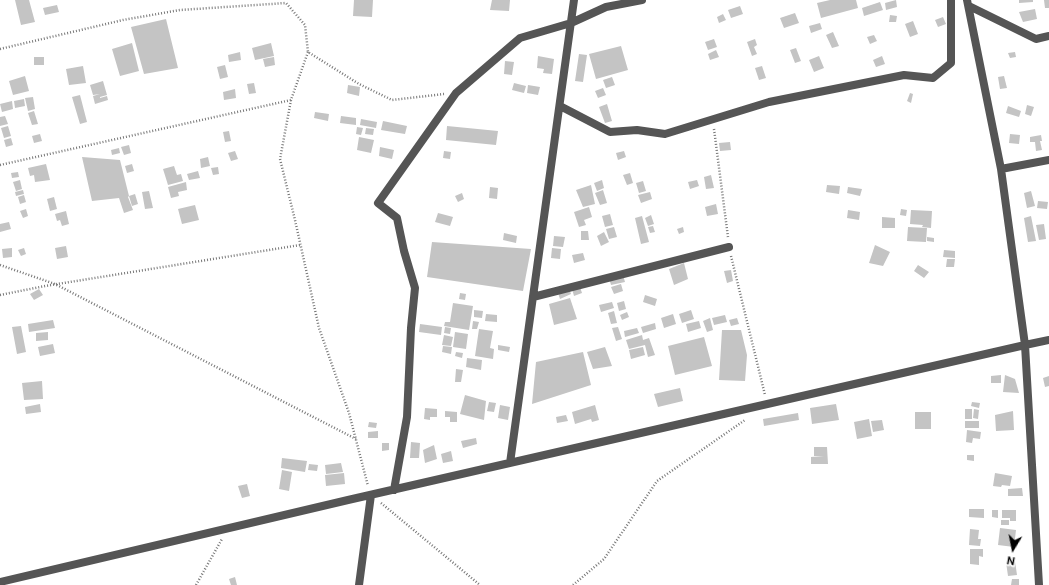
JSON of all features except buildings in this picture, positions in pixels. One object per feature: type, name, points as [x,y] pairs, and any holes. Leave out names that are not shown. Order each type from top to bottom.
[{"type":"street","points":[[510,463],[574,0]]},
{"type":"street","points":[[394,490],[407,417],[411,328],[415,288],[404,251],[397,218],[378,203],[456,93],[520,38],[571,23],[606,7],[642,0]]},
{"type":"street","points":[[560,106],[610,132],[637,130],[665,134],[769,102],[904,75],[933,78],[951,63],[951,0]]},
{"type":"street","points":[[968,3],[1036,39],[1049,36]]},
{"type":"street","points":[[968,3],[1001,169],[1025,345],[1039,585]]},
{"type":"street","points":[[1001,169],[1049,160]]},
{"type":"street","points":[[533,297],[729,247]]},
{"type":"street","points":[[0,582],[371,495],[1049,340]]},
{"type":"street","points":[[359,585],[371,495]]},
{"type":"path","points":[[0,50],[123,20],[180,10],[286,3],[305,25],[308,52],[291,100],[280,159],[319,328],[349,413],[371,495],[480,585]]},
{"type":"path","points":[[308,52],[359,84],[392,100],[456,93]]},
{"type":"path","points":[[0,165],[291,100]]},
{"type":"path","points":[[713,118],[729,247],[767,404]]},
{"type":"path","points":[[0,295],[55,284],[300,244]]},
{"type":"path","points":[[0,265],[55,284],[356,439]]},
{"type":"path","points":[[573,585],[604,559],[657,481],[749,417]]},
{"type":"path","points":[[196,585],[229,529]]}]
